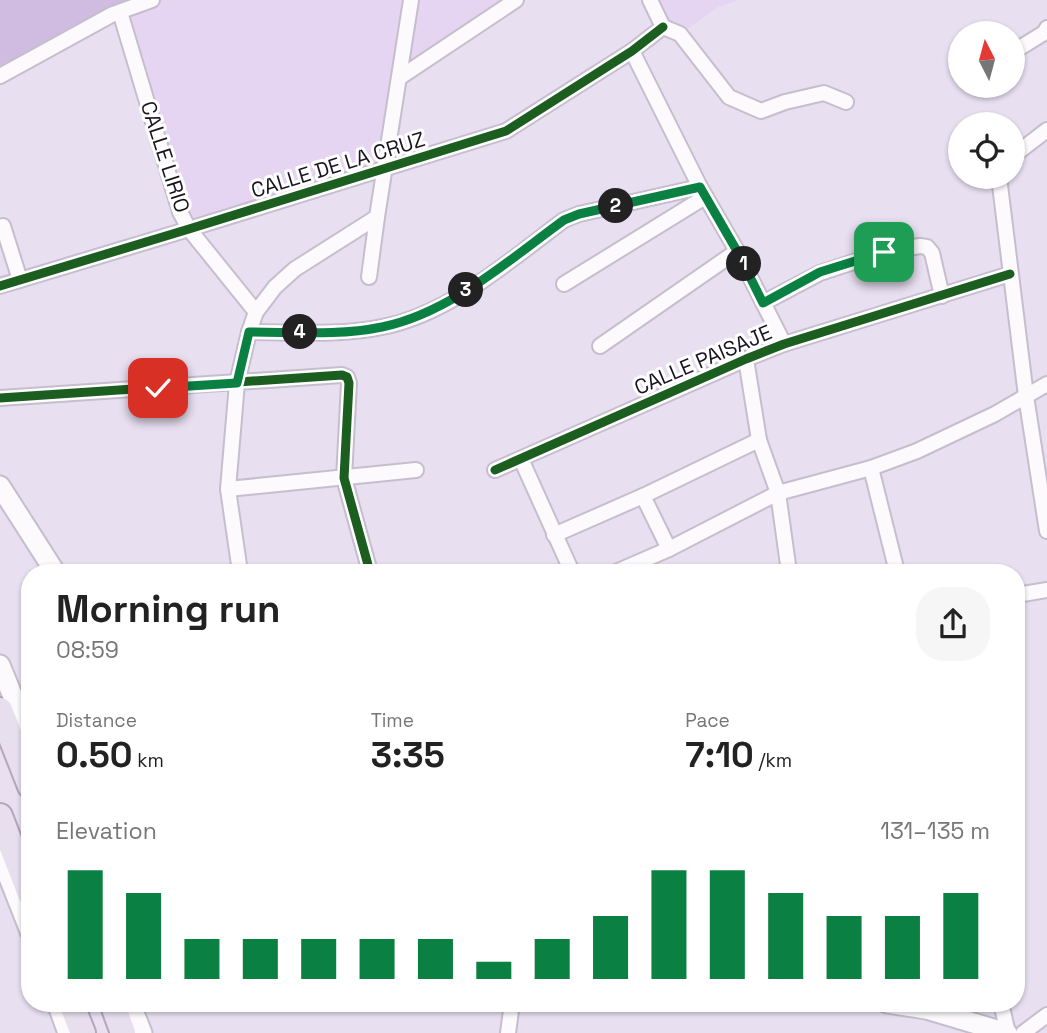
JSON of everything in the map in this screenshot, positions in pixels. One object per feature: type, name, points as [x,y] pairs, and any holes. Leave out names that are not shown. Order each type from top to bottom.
[{"type":"highway","points":[[1,711],[21,737]]},
{"type":"highway","points":[[1,711],[21,763]]},
{"type":"highway","points":[[0,816],[21,871]]},
{"type":"highway","points":[[73,1012],[77,1033]]},
{"type":"highway","points":[[75,1012],[83,1033]]},
{"type":"highway","points":[[119,1012],[123,1033]]},
{"type":"main road","points":[[0,486],[50,564]]},
{"type":"main road","points":[[0,664],[21,716]]},
{"type":"main road","points":[[0,855],[21,908]]},
{"type":"main road","points":[[60,1012],[68,1033]]},
{"type":"main road","points":[[124,1012],[142,1033]]},
{"type":"main road","points":[[936,1012],[1008,1033]]},
{"type":"street","points":[[0,76],[113,14],[152,0]]},
{"type":"street","points":[[369,277],[411,0]]},
{"type":"street","points":[[399,78],[516,0]]},
{"type":"street","points":[[650,0],[663,27],[680,34],[729,97],[761,111],[824,93],[846,102]]},
{"type":"street","name":"CALLE LIRIO","points":[[120,12],[180,212],[189,229],[256,312]]},
{"type":"street","name":"CALLE DE LA CRUZ","points":[[0,286],[506,131],[632,51],[663,27]]},
{"type":"street","points":[[1026,44],[1044,33],[1047,27]]},
{"type":"street","points":[[632,51],[784,344]]},
{"type":"street","points":[[1025,147],[1047,130]]},
{"type":"street","points":[[1000,189],[1026,396],[1047,531]]},
{"type":"street","points":[[564,284],[703,192]]},
{"type":"street","points":[[249,332],[339,333],[383,327],[425,314],[473,286],[564,220],[579,214],[703,192]]},
{"type":"street","points":[[239,564],[228,489],[237,383],[256,312],[275,287],[295,269],[377,218]]},
{"type":"street","points":[[3,226],[20,280]]},
{"type":"street","points":[[763,303],[820,272],[884,252],[920,246],[927,247],[932,253],[942,296]]},
{"type":"street","points":[[600,346],[737,251]]},
{"type":"street","name":"CALLE PAISAJE","points":[[495,470],[784,344],[1010,274]]},
{"type":"street","points":[[746,359],[759,440],[778,493],[788,564]]},
{"type":"street","points":[[0,398],[342,375],[347,377],[349,383],[344,478],[368,564]]},
{"type":"street","points":[[635,564],[778,493],[872,468],[918,451],[995,414],[1047,384]]},
{"type":"street","points":[[554,535],[759,440]]},
{"type":"street","points":[[521,459],[568,564]]},
{"type":"street","points":[[872,468],[895,564]]},
{"type":"street","points":[[228,489],[416,470]]},
{"type":"street","points":[[643,496],[670,549]]},
{"type":"street","points":[[1025,594],[1047,590]]},
{"type":"street","points":[[508,1033],[511,1012]]},
{"type":"street","points":[[1002,1012],[1008,1033]]},
{"type":"street","points":[[1023,1033],[1047,1015]]},
{"type":"shaded area","points":[[0,0],[134,0],[0,71]]},
{"type":"shaded area","points":[[152,0],[516,0],[399,78],[385,169],[189,229],[120,12]]},
{"type":"shaded area","points":[[650,0],[738,0],[718,7],[680,34],[663,27]]},
{"type":"cycle path","points":[[0,286],[506,131],[632,51],[663,27]]},
{"type":"cycle path","points":[[495,470],[784,344],[1010,274]]},
{"type":"cycle path","points":[[0,398],[342,375],[347,377],[349,383],[344,478],[368,564]]},
{"type":"route","points":[[158,388],[237,383],[249,332],[339,333],[383,327],[425,314],[473,286],[564,220],[579,214],[700,187],[763,303],[820,272],[884,252]]}]
